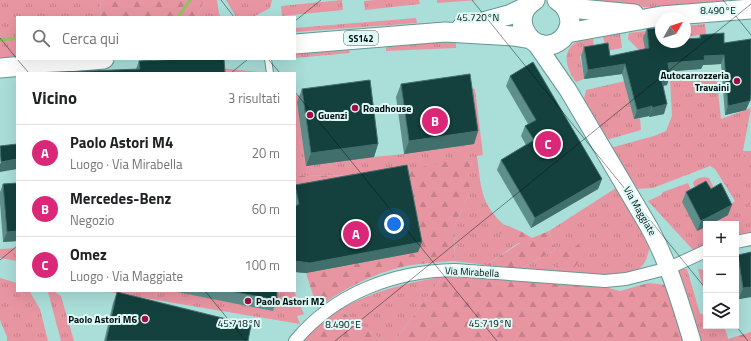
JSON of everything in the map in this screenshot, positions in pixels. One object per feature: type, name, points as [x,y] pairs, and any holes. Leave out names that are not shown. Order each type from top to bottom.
[{"type":"main road","name":"SS142","points":[[559,1],[580,9],[655,15]]},
{"type":"main road","name":"SS142","points":[[296,44],[445,32],[513,36],[548,45],[556,43],[564,36],[569,26],[570,19],[568,12],[559,1]]},
{"type":"main road","name":"SS142","points":[[532,3],[524,12],[522,23],[524,30],[532,40]]},
{"type":"main road","name":"SS142","points":[[445,32],[510,15],[532,3]]},
{"type":"main road","name":"SS142","points":[[691,14],[751,9]]},
{"type":"main road","name":"SS142","points":[[564,36],[655,17]]},
{"type":"main road","points":[[0,68],[92,60]]},
{"type":"street","name":"Via Maggiate","points":[[564,36],[559,53],[558,64],[568,90]]},
{"type":"street","name":"Via Maggiate","points":[[532,40],[568,90],[661,248],[669,268],[692,341]]},
{"type":"street","points":[[739,241],[751,239]]},
{"type":"street","name":"Via Mirabella","points":[[295,341],[316,318],[336,303],[377,283],[414,273],[435,270],[455,270],[605,281],[626,279],[669,268],[703,252]]},
{"type":"lane","points":[[268,60],[270,72]]},
{"type":"green space","points":[[0,0],[100,0],[101,16],[16,16],[16,56],[0,58]]},
{"type":"green space","points":[[100,0],[204,0],[197,16],[101,16]]},
{"type":"green space","points":[[204,0],[217,0],[220,16],[197,16]]},
{"type":"green space","points":[[226,0],[272,0],[270,8],[255,16],[235,16]]},
{"type":"green space","points":[[342,0],[343,10],[282,16],[281,6]]},
{"type":"green space","points":[[419,0],[420,4],[365,10],[364,1]]},
{"type":"green space","points":[[437,0],[478,0],[437,3]]},
{"type":"green space","points":[[575,0],[728,0],[661,8],[593,4]]},
{"type":"green space","points":[[416,18],[417,23],[296,32],[296,28]]},
{"type":"green space","points":[[705,24],[706,34],[691,36],[691,25]]},
{"type":"green space","points":[[655,30],[655,40],[646,57],[628,39],[629,33]]},
{"type":"green space","points":[[620,33],[622,48],[606,51],[603,36]]},
{"type":"green space","points":[[593,39],[595,54],[580,56],[584,79],[576,82],[568,66],[568,50],[577,42]]},
{"type":"green space","points":[[456,42],[456,48],[386,51],[386,45]]},
{"type":"green space","points":[[349,50],[350,53],[296,58],[296,54]]},
{"type":"green space","points":[[675,54],[676,75],[716,73],[721,119],[751,108],[743,151],[751,183],[751,234],[739,236],[739,221],[714,221],[725,208],[735,201],[715,169],[710,166],[653,188],[636,189],[610,148],[654,136],[666,131],[672,116],[669,61]]},
{"type":"green space","points":[[220,68],[259,72],[220,72]]},
{"type":"green space","points":[[647,76],[634,119],[640,118],[641,130],[606,140],[584,99],[586,90]]},
{"type":"green space","points":[[465,87],[475,89],[483,155],[477,156],[483,193],[490,209],[503,224],[499,233],[520,242],[486,265],[454,261],[455,225],[469,193],[384,175],[296,176],[296,96],[312,93],[374,157],[404,154]]},
{"type":"green space","points":[[743,151],[751,151],[751,183],[750,181]]},
{"type":"green space","points":[[470,157],[469,193],[455,225],[454,261],[412,265],[386,271],[350,287],[317,308],[306,273],[296,251],[296,176],[384,175]]},
{"type":"green space","points":[[699,178],[709,178],[714,188],[699,193],[693,184]]},
{"type":"green space","points":[[688,183],[704,221],[703,247],[694,251],[648,201],[661,195],[663,192]]},
{"type":"green space","points":[[616,188],[650,245],[646,260],[640,268],[626,273],[616,274],[570,273],[565,253],[554,272],[520,269],[555,250],[549,231]]},
{"type":"green space","points":[[503,224],[532,238],[549,231],[555,250],[520,269],[486,265],[520,243],[499,233]]},
{"type":"green space","points":[[583,242],[587,252],[570,273],[554,272],[564,253]]},
{"type":"green space","points":[[16,248],[16,261],[0,258],[0,249]]},
{"type":"green space","points":[[680,269],[687,269],[700,314],[703,314],[703,329],[725,329],[729,341],[698,341],[676,272]]},
{"type":"green space","points":[[698,269],[703,270],[703,288]]},
{"type":"green space","points":[[442,277],[395,341],[383,341],[341,311],[337,311],[375,293],[414,282]]},
{"type":"green space","points":[[442,277],[580,280],[620,291],[648,283],[667,285],[683,341],[395,341]]},
{"type":"green space","points":[[0,278],[16,283],[16,292],[30,292],[40,309],[48,341],[7,341],[7,337],[0,320]]},
{"type":"green space","points":[[48,292],[55,292],[61,296],[74,341],[61,341]]},
{"type":"green space","points":[[109,292],[294,292],[304,314],[297,316],[300,324]]},
{"type":"green space","points":[[337,311],[341,311],[383,341],[302,341],[317,325]]},
{"type":"green space","points":[[751,332],[751,341],[729,341],[728,339]]},
{"type":"building","points":[[655,28],[655,48],[691,48],[691,39],[701,38],[700,35],[724,33],[724,43],[751,39],[750,101],[728,106],[724,55],[704,56],[705,60],[668,63],[670,75],[661,77],[667,104],[637,110],[625,64],[588,70],[584,47],[608,43],[610,56],[649,48],[647,29]]},
{"type":"building","points":[[224,60],[225,72],[59,72],[140,69],[139,61]]},
{"type":"building","points":[[533,62],[602,179],[535,218],[501,160],[534,140],[525,126],[536,120],[510,76]]},
{"type":"building","points":[[470,74],[478,131],[409,141],[401,84]]},
{"type":"building","points":[[370,80],[378,144],[311,153],[302,89]]},
{"type":"building","points":[[16,144],[16,159],[1,162],[0,146]]},
{"type":"building","points":[[407,165],[422,242],[310,263],[296,261],[296,206],[299,204],[296,185]]},
{"type":"building","points":[[706,181],[711,189],[721,183],[732,205],[701,221],[686,192]]},
{"type":"building","points":[[16,183],[16,231],[7,232],[3,184]]},
{"type":"building","points":[[751,252],[751,287],[743,288],[739,255]]},
{"type":"building","name":"Paolo Astori M6","points":[[117,292],[251,325],[248,341],[106,341]]},
{"type":"building","points":[[235,292],[277,292],[277,300]]},
{"type":"waterway","points":[[179,16],[190,0]]},
{"type":"waterway","points":[[0,40],[16,38]]},
{"type":"place","name":"Autocarrozzeria Travaini","points":[[737,81]]},
{"type":"place","name":"Roadhouse","points":[[355,108]]},
{"type":"place","name":"Guenzi","points":[[310,115]]},
{"type":"place","name":"Mercedes-Benz","points":[[435,121]]},
{"type":"place","name":"Omez","points":[[548,144]]},
{"type":"place","name":"Paolo Astori M4","points":[[356,234]]},
{"type":"place","name":"Paolo Astori M2","points":[[248,301]]},
{"type":"place","name":"Paolo Astori M6","points":[[145,319]]}]
